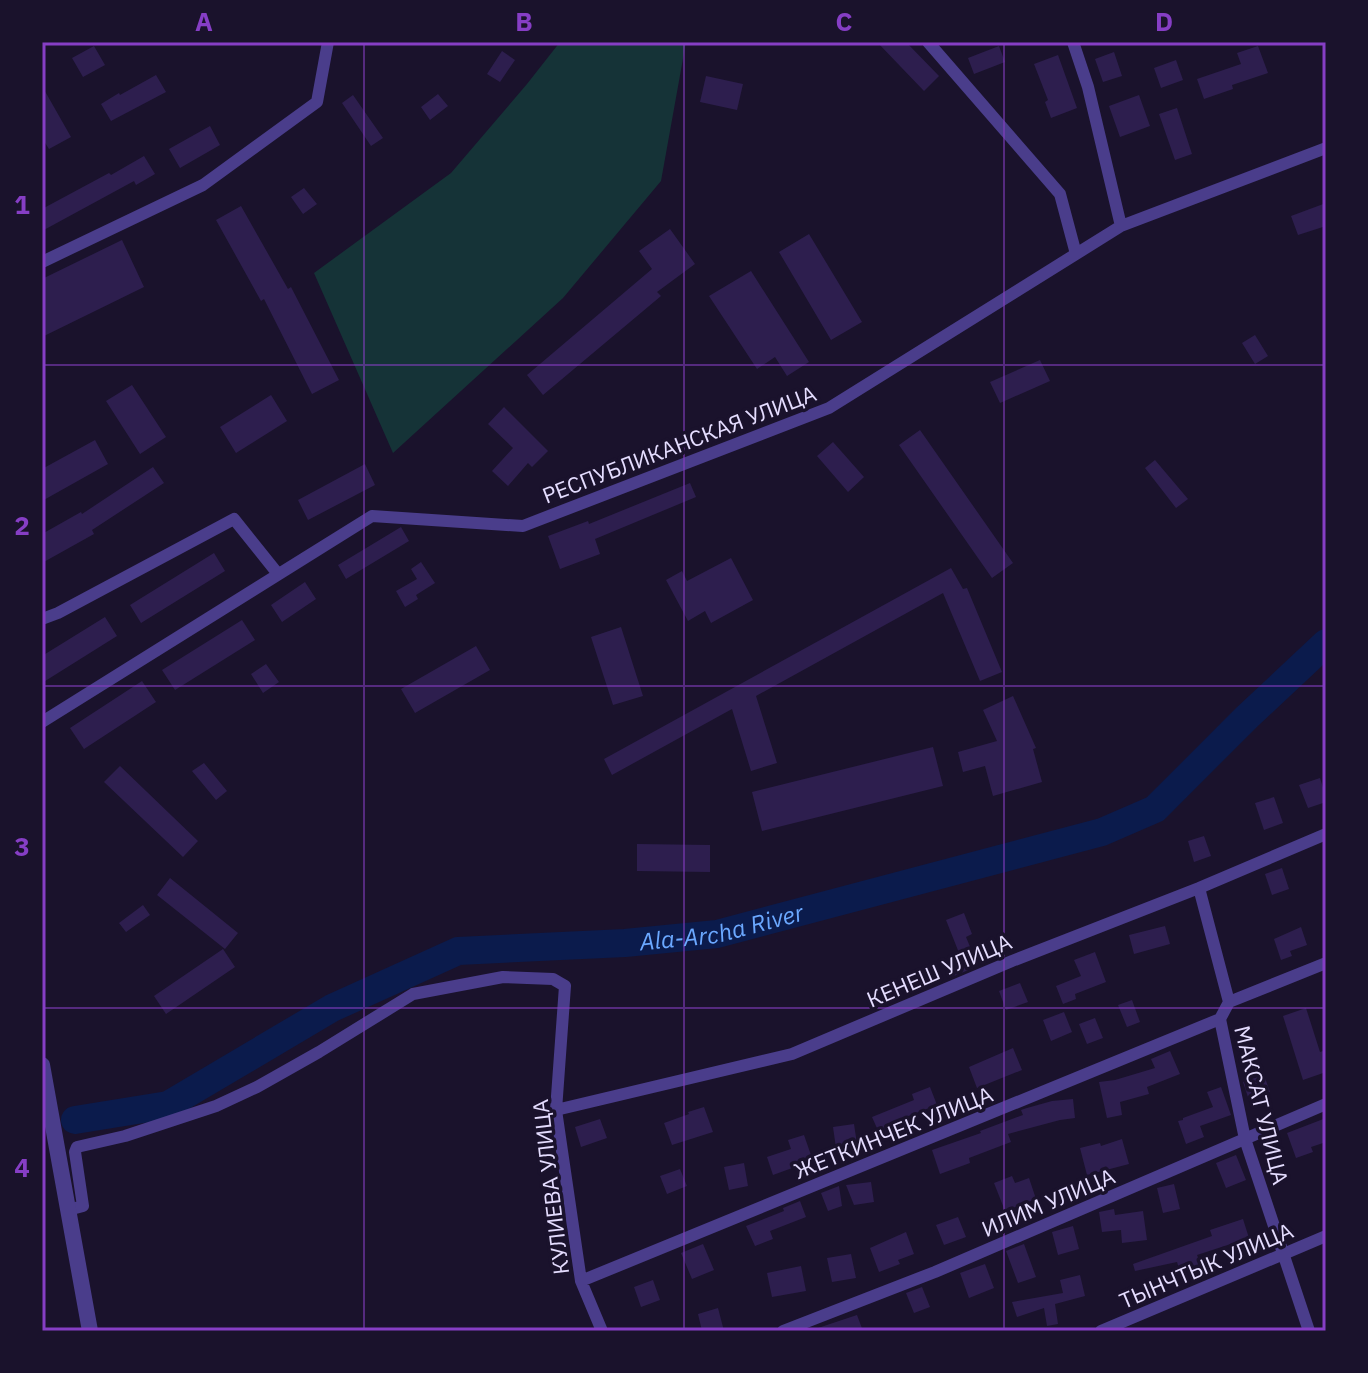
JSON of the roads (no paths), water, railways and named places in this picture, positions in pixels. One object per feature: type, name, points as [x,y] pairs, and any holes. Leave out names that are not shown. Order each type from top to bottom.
[{"type":"street","points":[[928,42],[1060,194],[1076,254]]},
{"type":"street","points":[[1073,42],[1088,87],[1121,226]]},
{"type":"street","points":[[42,262],[203,185],[317,102],[326,43]]},
{"type":"street","name":"РЕСПУБЛИКАНСКАЯ УЛИЦА","points":[[42,722],[372,516],[523,526],[829,408],[1121,226],[1326,148]]},
{"type":"street","points":[[42,619],[234,519],[278,574]]},
{"type":"street","name":"КЕНЕШ УЛИЦА","points":[[556,1110],[792,1054],[1326,834]]},
{"type":"street","name":"МАКСАТ УЛИЦА","points":[[1199,888],[1229,1002],[1220,1019],[1245,1139],[1309,1331]]},
{"type":"street","points":[[1229,1002],[1326,963]]},
{"type":"street","name":"КУЛИЕВА УЛИЦА","points":[[68,1210],[83,1206],[75,1152],[77,1147],[125,1136],[216,1106],[294,1066],[413,994],[503,977],[553,979],[565,986],[556,1110],[581,1281],[602,1331]]},
{"type":"street","name":"ЖЕТКИНЧЕК УЛИЦА","points":[[581,1281],[1220,1019]]},
{"type":"street","points":[[42,1065],[90,1331]]},
{"type":"street","name":"ИЛИМ УЛИЦА","points":[[783,1331],[935,1272],[1326,1104]]},
{"type":"street","name":"ТЫНЧТЫК УЛИЦА","points":[[1101,1331],[1326,1236]]},
{"type":"waterway","name":"Ala-Archa River","points":[[75,1120],[168,1105],[332,1008],[458,951],[625,943],[717,934],[1102,832],[1155,809],[1326,643]]}]
